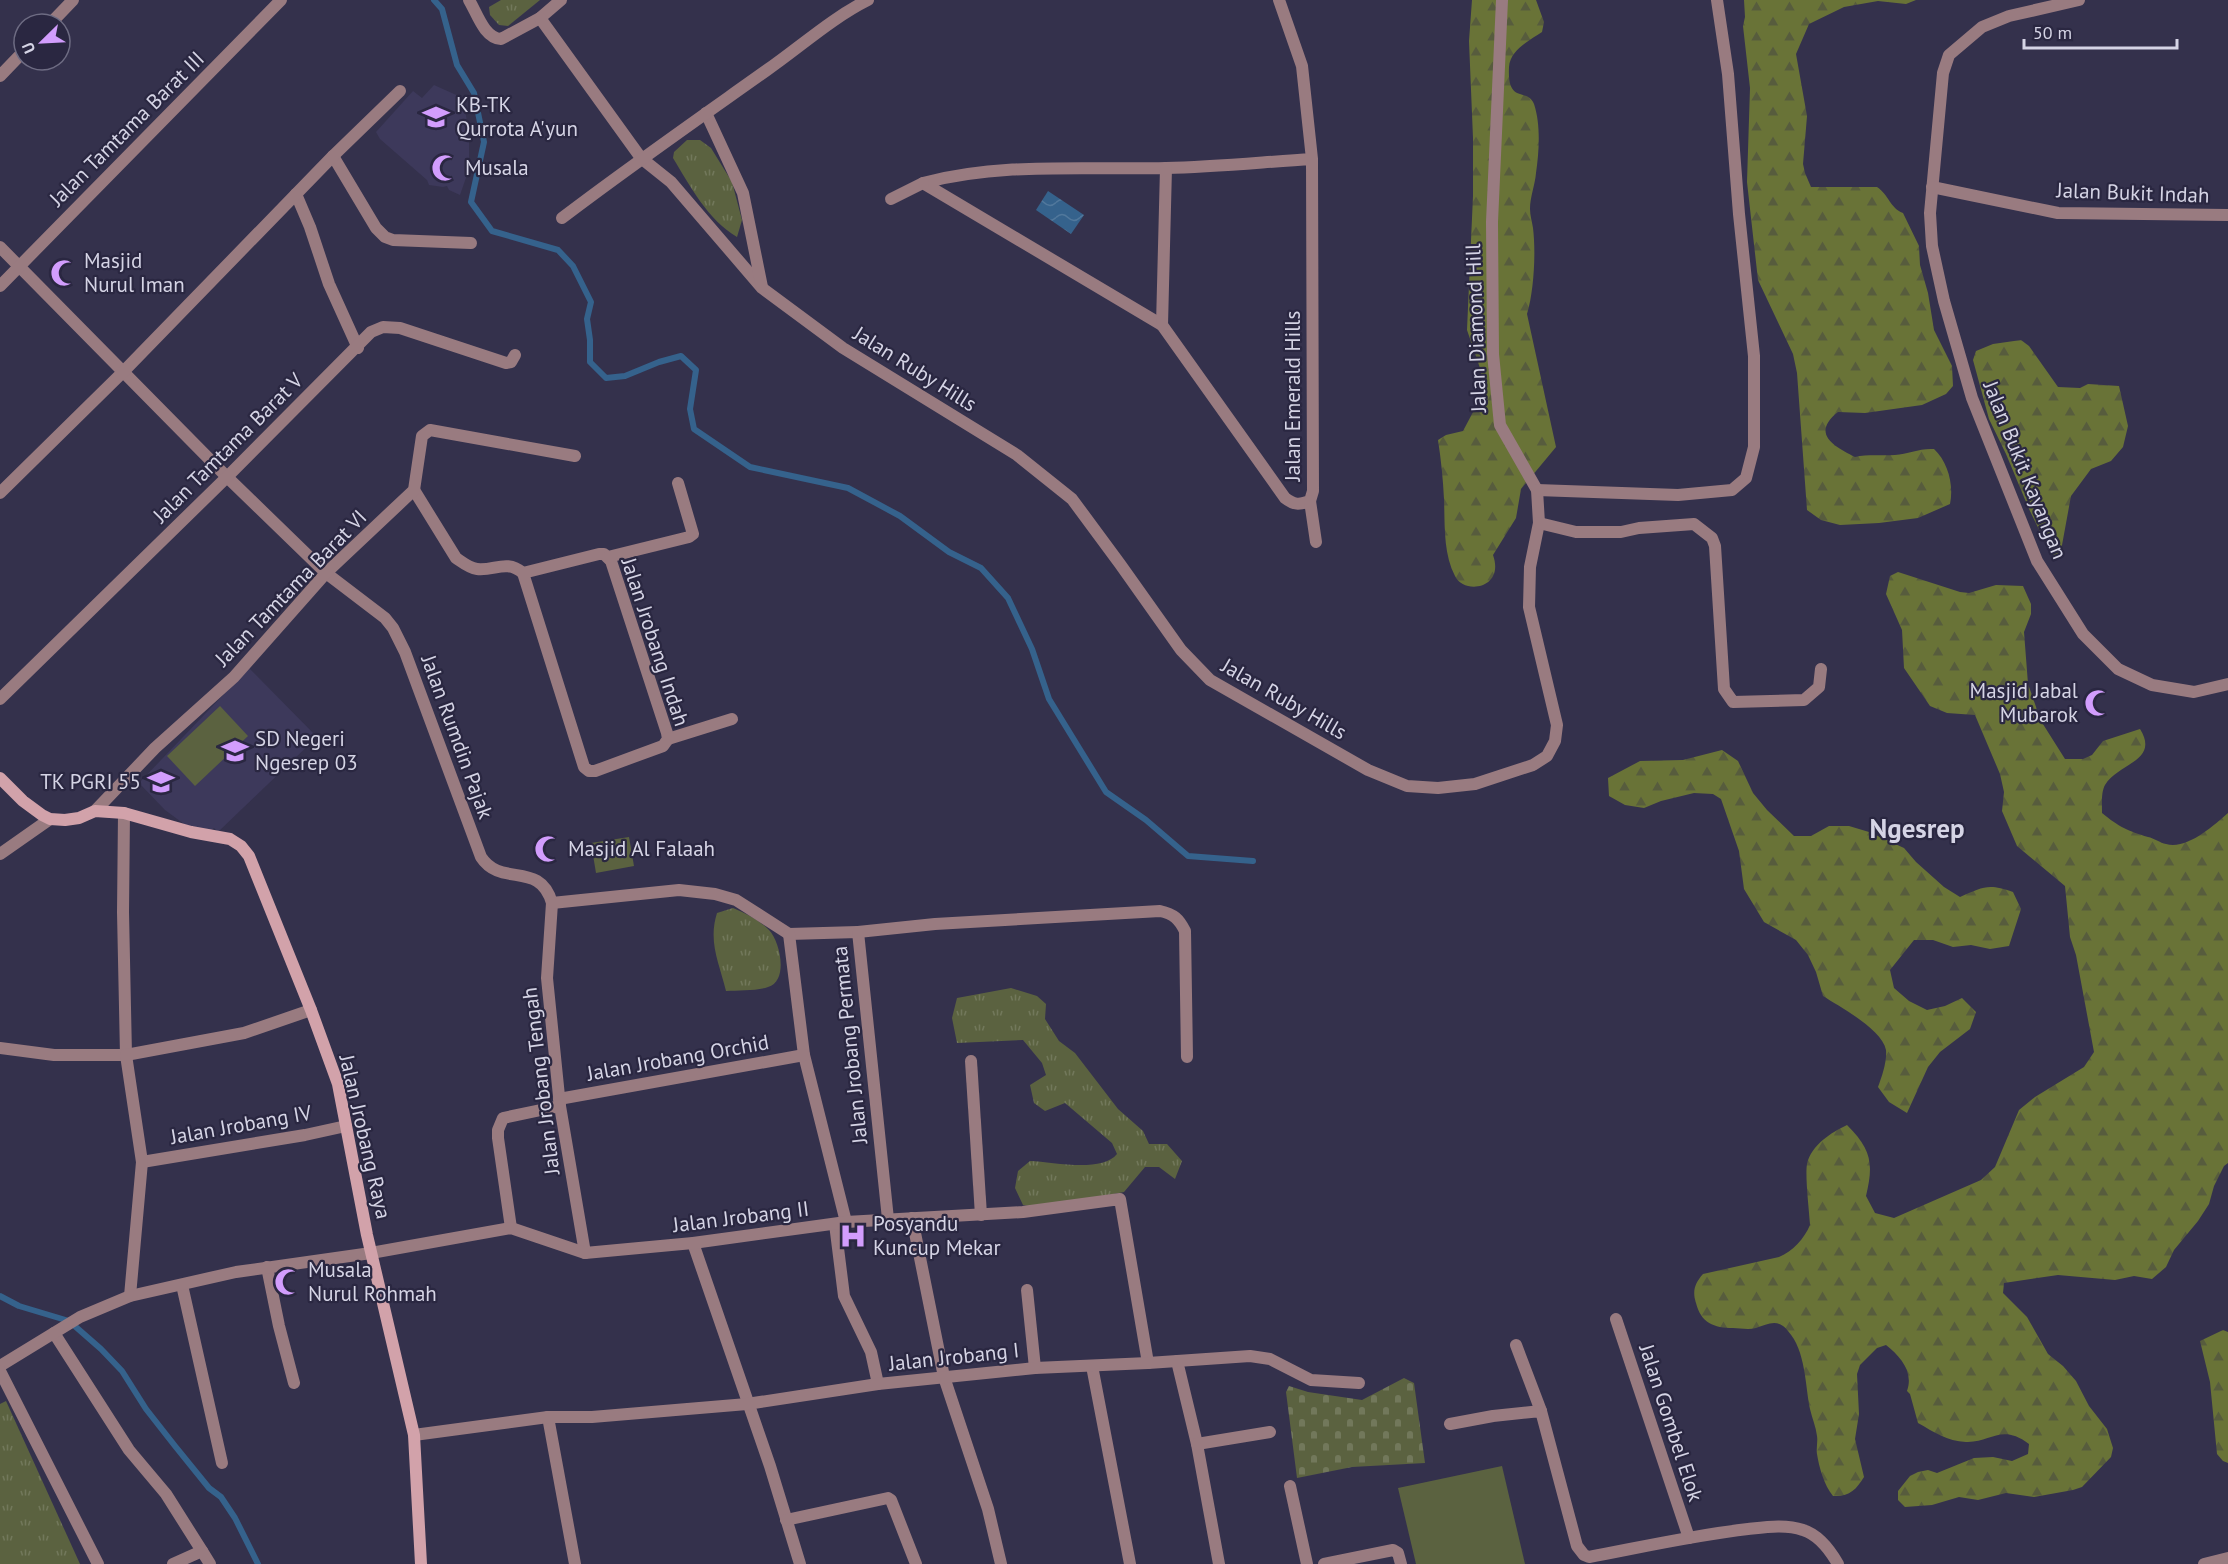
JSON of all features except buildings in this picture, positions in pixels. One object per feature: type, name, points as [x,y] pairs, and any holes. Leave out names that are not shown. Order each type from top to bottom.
[{"type":"street","points":[[62,12],[73,0]]},
{"type":"street","name":"Jalan Tamtama Barat III","points":[[0,286],[281,0]]},
{"type":"street","points":[[473,1],[489,35],[501,39],[540,18],[561,0]]},
{"type":"street","points":[[562,218],[641,158],[811,39],[846,11],[868,0]]},
{"type":"street","name":"Jalan Emerald Hills","points":[[923,183],[1162,326],[1285,498],[1292,503],[1300,504],[1310,501],[1313,491],[1312,159],[1302,66],[1279,0]]},
{"type":"street","name":"Jalan Diamond Hill","points":[[1502,0],[1492,222],[1493,354],[1500,425],[1537,490]]},
{"type":"street","points":[[1537,490],[1678,495],[1732,490],[1746,478],[1754,447],[1754,356],[1738,214],[1728,74],[1717,0]]},
{"type":"street","name":"Jalan Bukit Kayangan","points":[[2079,0],[1996,21],[1982,27],[1949,55],[1943,73],[1932,187],[1930,213],[1932,246],[1944,301],[1972,398],[2037,561],[2083,634],[2118,669],[2152,685],[2194,692],[2228,684]]},
{"type":"street","name":"Jalan Ruby Hills","points":[[540,18],[641,158],[671,182],[762,288],[843,348],[1017,455],[1072,499],[1180,650],[1210,680],[1368,770],[1407,786],[1438,788],[1475,784],[1533,765],[1547,756],[1555,741],[1557,726],[1529,607],[1530,567],[1539,524],[1537,490]]},
{"type":"street","points":[[0,76],[12,64]]},
{"type":"street","points":[[0,493],[124,371],[333,156],[400,91]]},
{"type":"street","points":[[706,113],[743,193],[762,288]]},
{"type":"street","points":[[333,156],[376,228],[385,237],[393,240],[471,243]]},
{"type":"street","points":[[891,199],[923,183],[975,172],[1058,168],[1166,168],[1312,159]]},
{"type":"street","points":[[1162,326],[1166,168]]},
{"type":"street","name":"Jalan Bukit Indah","points":[[1932,187],[2058,213],[2228,215]]},
{"type":"street","points":[[296,194],[329,284],[358,348]]},
{"type":"street","points":[[0,247],[227,477],[326,573]]},
{"type":"street","name":"Jalan Tamtama Barat V","points":[[0,699],[358,348],[371,332],[392,326],[506,363],[511,362],[515,355]]},
{"type":"street","points":[[523,573],[509,565],[477,569],[456,558],[414,490],[422,436],[428,430],[575,456]]},
{"type":"street","points":[[608,557],[673,542],[693,534],[678,483]]},
{"type":"street","name":"Jalan Tamtama Barat VI","points":[[95,811],[155,748],[234,677],[326,573],[414,490]]},
{"type":"street","points":[[1310,501],[1316,542]]},
{"type":"street","points":[[1539,524],[1576,532],[1621,532],[1639,528],[1694,524],[1712,538],[1715,546],[1724,689],[1733,702],[1804,700],[1819,687],[1821,669]]},
{"type":"street","name":"Jalan Jrobang Indah","points":[[599,554],[608,557],[667,733],[668,740],[663,746],[595,771],[589,771],[584,766],[523,573],[599,554]]},
{"type":"street","name":"Jalan Rumdin Pajak","points":[[326,573],[372,607],[393,628],[405,652],[485,864],[497,871],[537,880],[544,885],[552,903]]},
{"type":"street","points":[[668,740],[732,719]]},
{"type":"street","points":[[0,778],[23,801],[50,819],[79,818],[95,811]]},
{"type":"street","name":"Jalan Jrobang Raya","points":[[95,811],[124,813],[191,832],[230,839],[241,846],[253,865],[338,1084],[371,1252],[414,1436],[421,1564]]},
{"type":"street","points":[[124,813],[123,912],[126,1055],[142,1162],[130,1296]]},
{"type":"street","points":[[0,854],[50,819]]},
{"type":"street","points":[[552,903],[679,890],[715,894],[736,900],[789,933],[804,1055],[840,1223],[844,1296],[871,1352],[878,1384]]},
{"type":"street","name":"Jalan Jrobang Tengah","points":[[552,903],[547,978],[560,1102],[585,1253]]},
{"type":"street","points":[[858,932],[947,923],[1160,911],[1171,913],[1180,921],[1185,931],[1187,1057]]},
{"type":"street","name":"Jalan Jrobang Permata","points":[[789,933],[858,932],[888,1219]]},
{"type":"street","points":[[0,1048],[54,1055],[126,1055],[244,1033],[311,1010]]},
{"type":"street","name":"Jalan Jrobang Orchid","points":[[511,1227],[498,1138],[500,1122],[503,1118],[560,1102],[804,1055]]},
{"type":"street","points":[[971,1061],[981,1215]]},
{"type":"street","name":"Jalan Jrobang IV","points":[[142,1162],[346,1126]]},
{"type":"street","name":"Jalan Jrobang II","points":[[0,1368],[80,1317],[130,1296],[236,1272],[371,1252],[511,1227],[585,1253],[693,1244],[840,1223],[1023,1212],[1120,1199],[1148,1363]]},
{"type":"street","points":[[912,1218],[944,1377],[988,1509],[1001,1564]]},
{"type":"street","points":[[693,1244],[770,1466],[800,1564]]},
{"type":"street","points":[[267,1268],[294,1383]]},
{"type":"street","points":[[182,1285],[222,1463]]},
{"type":"street","points":[[1027,1290],[1035,1368]]},
{"type":"street","name":"Jalan Gombel Elok","points":[[1617,1319],[1689,1538]]},
{"type":"street","points":[[54,1333],[129,1450],[166,1494],[210,1564]]},
{"type":"street","points":[[1516,1346],[1541,1411],[1577,1546],[1584,1555],[1589,1557],[1727,1532],[1786,1526],[1803,1530],[1818,1538],[1832,1552],[1838,1564]]},
{"type":"street","name":"Jalan Jrobang I","points":[[414,1436],[548,1417],[592,1417],[747,1404],[878,1384],[1035,1368],[1177,1362],[1250,1356],[1265,1357],[1311,1380],[1359,1383]]},
{"type":"street","points":[[1177,1362],[1197,1444],[1219,1564]]},
{"type":"street","points":[[1092,1366],[1130,1564]]},
{"type":"street","points":[[0,1368],[4,1386],[98,1564]]},
{"type":"street","points":[[1450,1424],[1493,1416],[1541,1411]]},
{"type":"street","points":[[548,1417],[575,1564]]},
{"type":"street","points":[[1197,1444],[1270,1432]]},
{"type":"street","points":[[1290,1486],[1307,1564]]},
{"type":"street","points":[[786,1520],[888,1498],[891,1500],[916,1564]]},
{"type":"street","points":[[1324,1564],[1393,1550],[1398,1553],[1401,1564]]},
{"type":"street","points":[[173,1564],[202,1551]]},
{"type":"street","points":[[2207,1564],[2228,1558]]},
{"type":"shaded area","points":[[434,85],[463,98],[469,133],[469,169],[460,195],[449,190],[447,186],[429,185],[427,180],[380,139],[376,132],[413,91],[422,98]]},
{"type":"shaded area","name":"SD Negeri Ngesrep 03","points":[[249,668],[317,737],[218,832],[214,828],[203,838],[165,810],[139,783]]},
{"type":"green space","points":[[501,0],[540,0],[508,26],[499,25],[490,15],[489,7]]},
{"type":"green space","points":[[1472,0],[1536,0],[1544,22],[1542,32],[1521,46],[1513,55],[1509,67],[1509,79],[1514,91],[1531,99],[1538,121],[1538,156],[1530,209],[1534,238],[1534,271],[1527,314],[1556,447],[1521,489],[1516,518],[1493,555],[1495,566],[1489,582],[1474,587],[1460,582],[1448,558],[1438,440],[1446,435],[1463,431],[1480,399],[1481,371],[1467,330],[1473,196],[1469,41]]},
{"type":"green space","points":[[1744,0],[1916,0],[1906,4],[1878,1],[1844,7],[1809,24],[1796,54],[1807,116],[1803,164],[1811,187],[1877,187],[1895,208],[1903,213],[1919,246],[1920,265],[1928,293],[1934,330],[1952,366],[1953,386],[1946,394],[1922,405],[1865,413],[1838,412],[1826,427],[1828,439],[1855,457],[1895,455],[1934,449],[1943,460],[1949,474],[1950,504],[1918,518],[1840,525],[1821,520],[1807,510],[1797,373],[1793,354],[1758,280],[1747,182],[1750,88],[1743,26]]},
{"type":"green space","points":[[687,140],[700,140],[711,148],[732,182],[742,220],[737,237],[708,212],[673,158],[674,152]]},
{"type":"green space","points":[[2021,340],[2029,346],[2058,387],[2080,388],[2088,384],[2119,386],[2128,426],[2123,447],[2111,461],[2091,469],[2071,496],[2060,556],[2051,554],[1989,419],[1973,360],[1976,351],[1993,344]]},
{"type":"green space","points":[[1898,572],[1960,592],[1969,593],[1996,585],[2023,586],[2031,604],[2031,614],[2024,632],[2028,684],[2041,721],[2065,759],[2083,759],[2092,755],[2103,741],[2140,729],[2145,740],[2145,748],[2141,755],[2105,785],[2102,795],[2102,813],[2108,818],[2129,830],[2174,845],[2199,836],[2228,813],[2228,1163],[2224,1166],[2214,1186],[2209,1204],[2174,1250],[2166,1267],[2152,1279],[2134,1276],[2115,1280],[2058,1275],[2004,1283],[2003,1293],[2027,1317],[2048,1354],[2076,1381],[2089,1406],[2107,1429],[2113,1448],[2111,1457],[2082,1487],[2073,1490],[2034,1497],[2006,1493],[1978,1500],[1959,1497],[1932,1505],[1905,1507],[1898,1500],[1898,1491],[1910,1476],[1928,1470],[1937,1473],[1974,1458],[1993,1457],[2012,1461],[2028,1454],[2029,1444],[2019,1438],[2003,1434],[1975,1442],[1953,1440],[1918,1423],[1910,1394],[1907,1391],[1909,1377],[1907,1371],[1901,1359],[1886,1345],[1877,1348],[1860,1365],[1857,1374],[1859,1414],[1855,1439],[1864,1477],[1852,1492],[1833,1496],[1819,1464],[1816,1433],[1802,1358],[1794,1339],[1784,1327],[1777,1323],[1750,1329],[1726,1328],[1709,1323],[1698,1310],[1694,1295],[1696,1284],[1703,1274],[1779,1257],[1801,1240],[1810,1225],[1807,1185],[1809,1157],[1817,1145],[1835,1131],[1847,1125],[1866,1149],[1870,1174],[1866,1196],[1875,1213],[1894,1218],[1981,1180],[1995,1167],[2019,1110],[2035,1097],[2084,1067],[2094,1052],[2076,955],[2070,937],[2065,886],[2017,846],[2002,811],[2004,792],[2000,774],[1975,715],[1947,713],[1930,706],[1904,668],[1902,630],[1886,594],[1890,576]]},
{"type":"green space","points":[[220,706],[248,736],[195,786],[167,756]]},
{"type":"green space","points":[[1722,750],[1738,761],[1753,793],[1794,836],[1811,836],[1829,826],[1849,826],[1869,832],[1904,848],[1944,887],[1960,897],[1986,887],[2013,892],[2021,909],[2009,946],[1990,949],[1971,945],[1953,947],[1933,940],[1914,940],[1890,970],[1894,988],[1909,1001],[1927,1010],[1945,1006],[1962,998],[1976,1012],[1970,1029],[1940,1052],[1928,1067],[1907,1113],[1889,1102],[1878,1087],[1886,1059],[1883,1042],[1859,1019],[1823,996],[1808,955],[1796,940],[1764,922],[1744,889],[1739,851],[1721,799],[1713,794],[1694,793],[1661,801],[1644,808],[1625,805],[1609,796],[1608,778],[1640,761],[1683,760]]},
{"type":"green space","points":[[629,837],[634,866],[596,873],[591,843]]},
{"type":"green space","points":[[733,908],[761,923],[773,935],[779,951],[780,969],[775,983],[768,987],[726,991],[714,943],[714,933],[717,913]]},
{"type":"green space","points":[[1011,988],[1037,996],[1046,1004],[1045,1019],[1059,1041],[1075,1053],[1118,1109],[1143,1131],[1149,1144],[1167,1144],[1182,1161],[1175,1179],[1159,1167],[1145,1167],[1124,1192],[1040,1208],[1023,1205],[1015,1188],[1018,1171],[1030,1161],[1089,1165],[1110,1160],[1117,1154],[1112,1143],[1065,1103],[1045,1111],[1034,1103],[1030,1085],[1046,1075],[1042,1063],[1023,1040],[957,1043],[952,1018],[957,998]]},
{"type":"green space","points":[[2223,1330],[2228,1332],[2228,1463],[2217,1454],[2210,1382],[2200,1341]]},
{"type":"green space","points":[[1404,1378],[1414,1383],[1425,1463],[1352,1467],[1297,1478],[1286,1392],[1289,1386],[1308,1392],[1362,1400]]},
{"type":"green space","points":[[6,1401],[80,1564],[0,1564],[0,1404]]},
{"type":"green space","points":[[1502,1466],[1525,1564],[1416,1564],[1398,1488]]},
{"type":"water","points":[[1048,191],[1084,215],[1071,234],[1036,210]]},
{"type":"waterway","points":[[434,0],[442,9],[457,65],[474,93],[484,142],[471,202],[492,231],[558,250],[573,266],[591,302],[587,319],[590,362],[606,378],[625,376],[681,356],[696,370],[690,409],[694,429],[750,467],[848,488],[900,516],[949,552],[981,568],[1008,598],[1032,649],[1049,699],[1106,792],[1146,820],[1188,856],[1253,861]]},
{"type":"waterway","points":[[0,1296],[19,1306],[69,1321],[101,1349],[122,1371],[146,1409],[209,1488],[221,1497],[235,1518],[258,1564]]},
{"type":"place","name":"KB-TK Qurrota A'yun","points":[[436,117]]},
{"type":"place","name":"Musala","points":[[445,168]]},
{"type":"place","name":"Masjid Nurul Iman","points":[[64,273]]},
{"type":"place","name":"Masjid Jabal Mubarok","points":[[2098,703]]},
{"type":"place","name":"SD Negeri Ngesrep 03","points":[[235,751]]},
{"type":"place","name":"TK PGRI 55","points":[[161,782]]},
{"type":"place","name":"Masjid Al Falaah","points":[[548,849]]},
{"type":"place","name":"Posyandu Kuncup Mekar","points":[[853,1236]]},
{"type":"place","name":"Musala Nurul Rohmah","points":[[288,1282]]},
{"type":"district","name":"Ngesrep","points":[[1917,829]]}]
